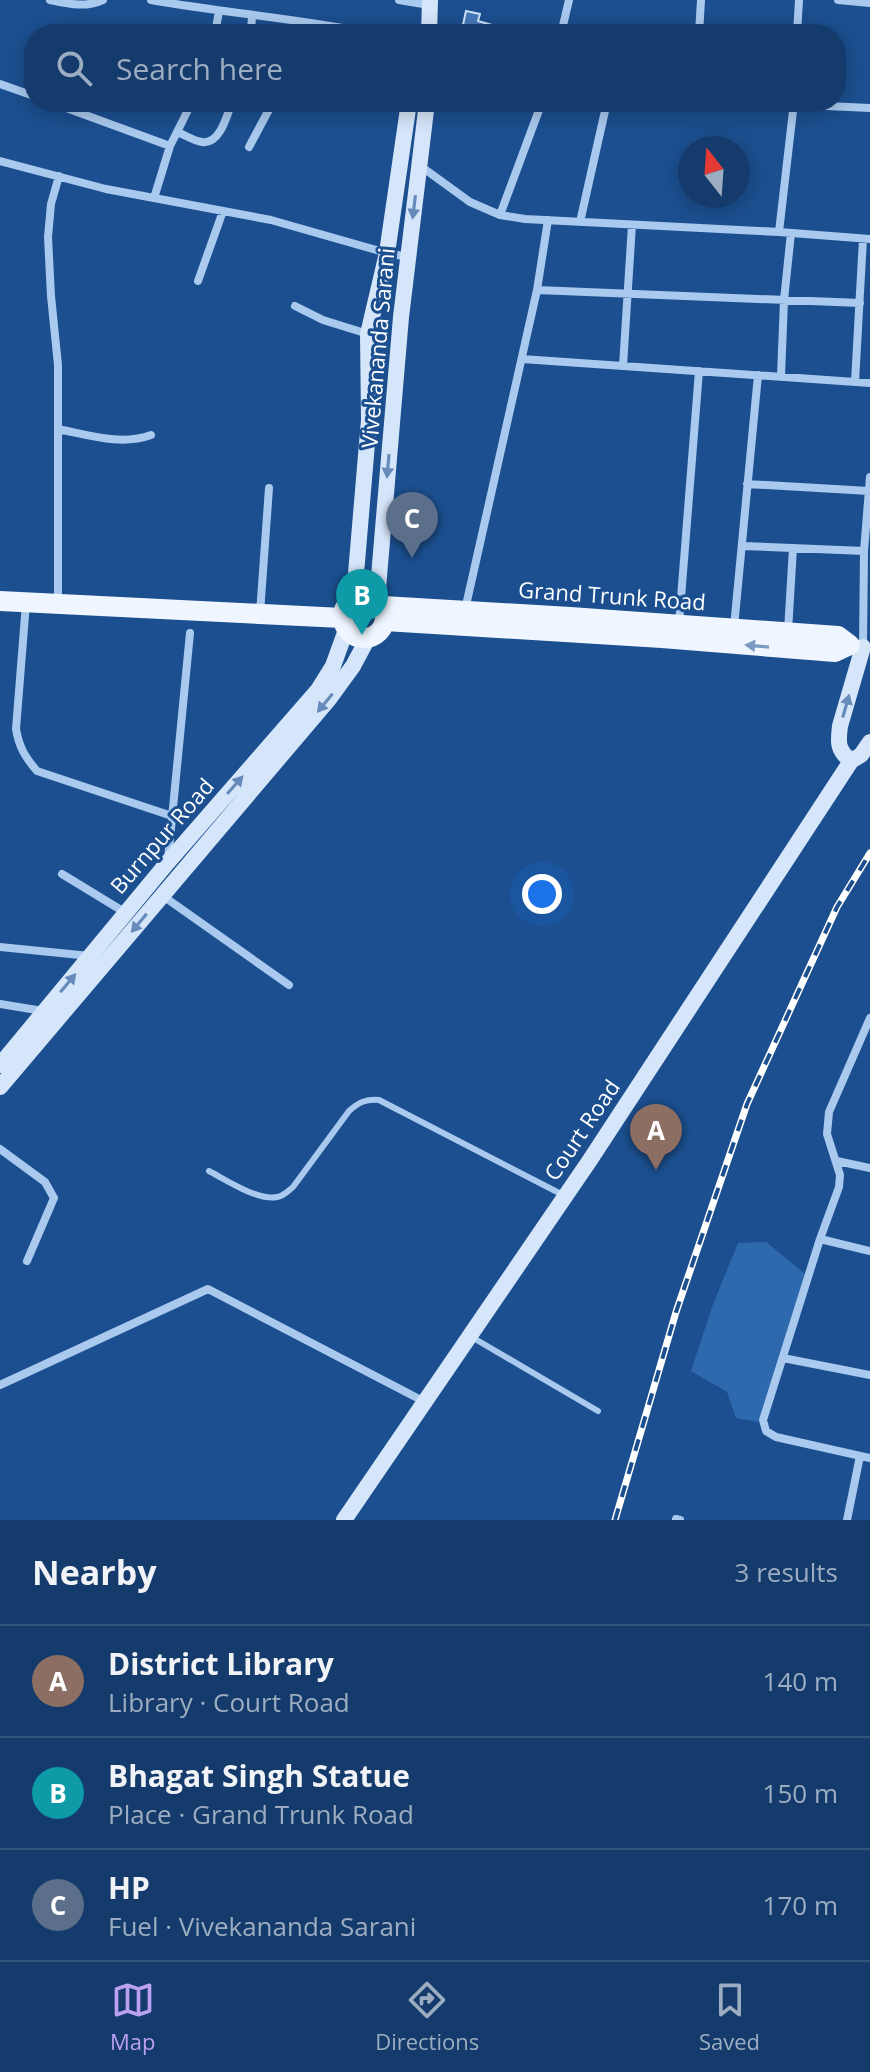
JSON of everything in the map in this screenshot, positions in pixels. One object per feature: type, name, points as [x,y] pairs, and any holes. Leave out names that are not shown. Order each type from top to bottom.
[{"type":"main road","name":"Grand Trunk Road","points":[[354,597],[366,595],[382,609],[662,638],[853,643]]},
{"type":"main road","points":[[344,624],[345,605],[354,597]]},
{"type":"main road","points":[[0,601],[260,614],[344,624],[356,637],[368,638],[381,629],[382,609]]},
{"type":"main road","name":"Grand Trunk Road","points":[[382,609],[679,624],[788,632],[853,643]]},
{"type":"street","points":[[50,0],[79,6],[103,0]]},
{"type":"street","points":[[151,0],[328,24]]},
{"type":"street","points":[[399,0],[430,3],[429,24]]},
{"type":"street","points":[[563,24],[569,0]]},
{"type":"street","points":[[700,24],[701,0]]},
{"type":"street","points":[[798,24],[799,0]]},
{"type":"street","points":[[838,0],[870,3]]},
{"type":"street","points":[[217,24],[219,11]]},
{"type":"street","points":[[252,15],[252,24]]},
{"type":"street","points":[[0,84],[24,92]]},
{"type":"street","points":[[846,106],[870,108]]},
{"type":"street","points":[[77,112],[170,146]]},
{"type":"street","points":[[154,198],[170,146],[187,112]]},
{"type":"street","points":[[177,132],[203,143],[212,141],[217,137],[228,112]]},
{"type":"street","points":[[249,147],[268,112]]},
{"type":"street","name":"Vivekananda Sarani","points":[[354,597],[369,420],[368,334],[387,253],[408,112]]},
{"type":"street","name":"Vivekananda Sarani","points":[[382,609],[401,317],[426,112]]},
{"type":"street","points":[[500,215],[538,112]]},
{"type":"street","points":[[580,222],[605,112]]},
{"type":"street","points":[[779,232],[793,112]]},
{"type":"street","points":[[0,161],[106,189],[284,223],[408,257]]},
{"type":"street","points":[[419,165],[470,202],[500,215],[867,239],[855,382]]},
{"type":"street","points":[[58,604],[58,365],[48,237],[51,204],[59,176]]},
{"type":"street","points":[[198,281],[223,211]]},
{"type":"street","points":[[465,611],[537,290],[548,220]]},
{"type":"street","points":[[623,366],[632,225]]},
{"type":"street","points":[[781,376],[791,233]]},
{"type":"street","points":[[537,290],[860,303]]},
{"type":"street","points":[[295,306],[323,320],[368,334]]},
{"type":"street","points":[[522,359],[870,383]]},
{"type":"street","points":[[679,624],[699,371]]},
{"type":"street","points":[[734,628],[758,375]]},
{"type":"street","points":[[58,429],[120,440],[136,441],[151,435]]},
{"type":"street","points":[[851,761],[841,753],[839,739],[864,551],[870,477]]},
{"type":"street","points":[[747,484],[869,491]]},
{"type":"street","points":[[260,614],[269,488]]},
{"type":"street","points":[[743,546],[864,551]]},
{"type":"street","points":[[788,632],[793,548]]},
{"type":"street","points":[[26,602],[16,729],[24,756],[37,771],[172,816]]},
{"type":"street","name":"Burnpur Road","points":[[0,1065],[168,862],[318,690],[333,666],[344,624]]},
{"type":"street","points":[[168,862],[190,633]]},
{"type":"street","points":[[0,1087],[329,699],[353,666],[368,638]]},
{"type":"street","name":"Court Road","points":[[344,1520],[565,1196],[851,761],[861,755],[870,742]]},
{"type":"street","points":[[62,874],[126,913]]},
{"type":"street","points":[[162,895],[289,985]]},
{"type":"street","points":[[0,947],[90,956]]},
{"type":"street","points":[[0,1004],[44,1011]]},
{"type":"street","points":[[847,1520],[865,1457],[776,1437],[766,1431],[763,1420],[839,1187],[837,1161],[827,1134],[829,1112],[870,1018]]},
{"type":"street","points":[[0,1149],[45,1182],[54,1198],[27,1261]]},
{"type":"street","points":[[837,1161],[870,1168]]},
{"type":"street","points":[[820,1239],[870,1251]]},
{"type":"street","points":[[0,1385],[208,1289],[425,1402]]},
{"type":"street","points":[[783,1358],[870,1375]]},
{"type":"lane","points":[[209,1171],[263,1197],[284,1195],[349,1111],[359,1102],[370,1099],[379,1100],[565,1196]]},
{"type":"lane","points":[[470,1336],[598,1411]]},
{"type":"shaded area","points":[[766,1242],[805,1274],[758,1422],[736,1418],[727,1392],[691,1371],[738,1243]]},
{"type":"building","points":[[466,11],[480,14],[478,21],[488,24],[463,24]]},
{"type":"railway","points":[[615,1520],[676,1312],[747,1104],[837,907],[870,853]]},
{"type":"place","name":"HP","points":[[412,558]]},
{"type":"place","name":"Bhagat Singh Statue","points":[[362,635]]},
{"type":"place","name":"District Library","points":[[656,1170]]}]
